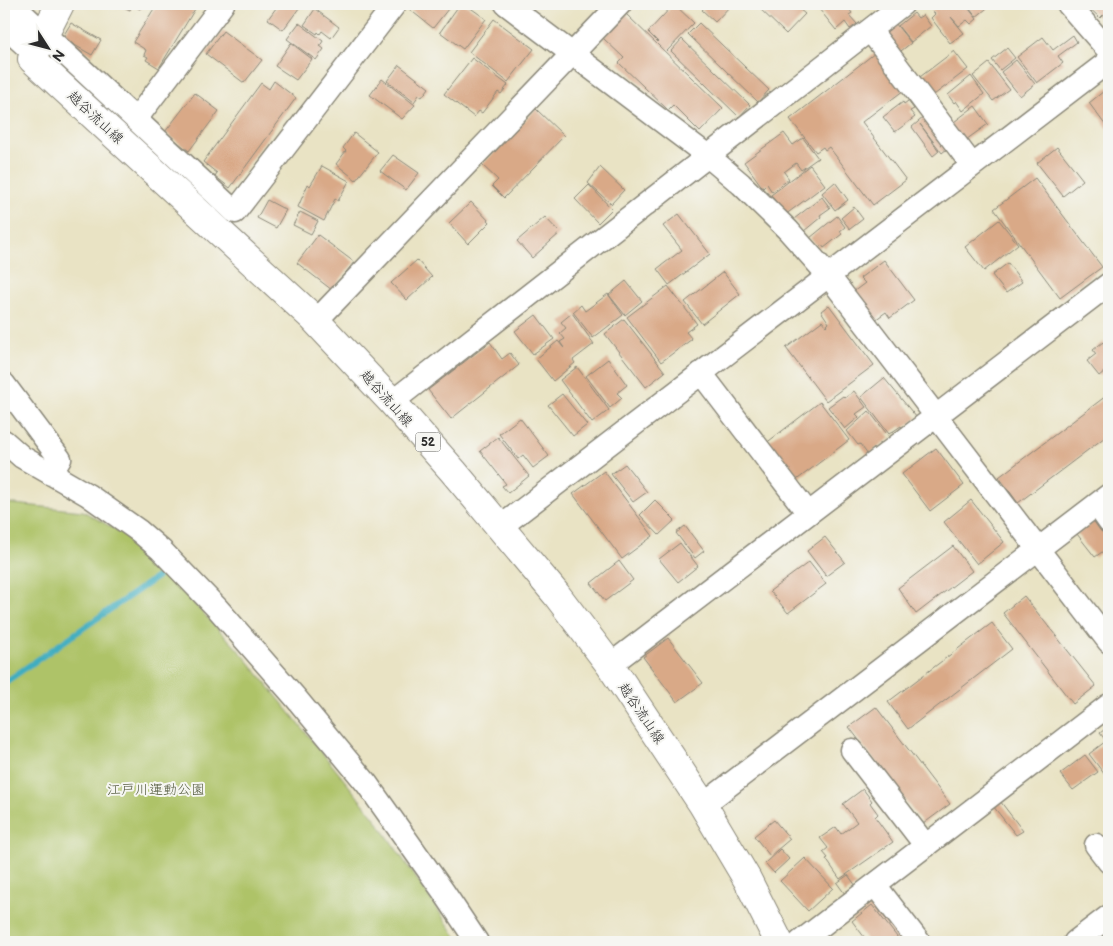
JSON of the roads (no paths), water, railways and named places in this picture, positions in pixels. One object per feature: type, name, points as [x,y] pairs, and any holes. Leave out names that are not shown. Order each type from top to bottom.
[{"type":"main road","points":[[37,49],[60,4]]},
{"type":"main road","name":"越谷流山線","points":[[37,49],[316,321],[392,402],[556,594],[610,665],[703,805],[747,879],[779,942]]},
{"type":"street","points":[[12,4],[37,49]]},
{"type":"street","points":[[136,119],[223,4]]},
{"type":"street","points":[[4,26],[136,119],[235,212],[395,4]]},
{"type":"street","points":[[506,4],[708,156],[741,184],[788,230],[828,276],[1109,642]]},
{"type":"street","points":[[316,321],[620,4]]},
{"type":"street","points":[[392,402],[903,4]]},
{"type":"street","points":[[1068,4],[1109,51]]},
{"type":"street","points":[[870,30],[972,165]]},
{"type":"street","points":[[4,43],[37,49]]},
{"type":"street","points":[[499,528],[1109,61]]},
{"type":"street","points":[[610,665],[936,416],[1106,294]]},
{"type":"street","points":[[700,373],[808,513]]},
{"type":"street","points":[[4,384],[60,459],[51,474]]},
{"type":"street","points":[[4,441],[22,457],[95,500],[139,531],[161,550],[218,609],[295,696],[366,784],[477,942]]},
{"type":"street","points":[[703,805],[1038,549],[1105,507]]},
{"type":"street","points":[[800,942],[1109,705]]},
{"type":"street","points":[[852,750],[926,846]]},
{"type":"street","points":[[875,885],[919,942]]},
{"type":"street","points":[[1075,942],[1109,916]]},
{"type":"waterway","points":[[4,683],[157,577]]},
{"type":"park label","name":"江戸川運動公園","points":[[156,789]]}]
